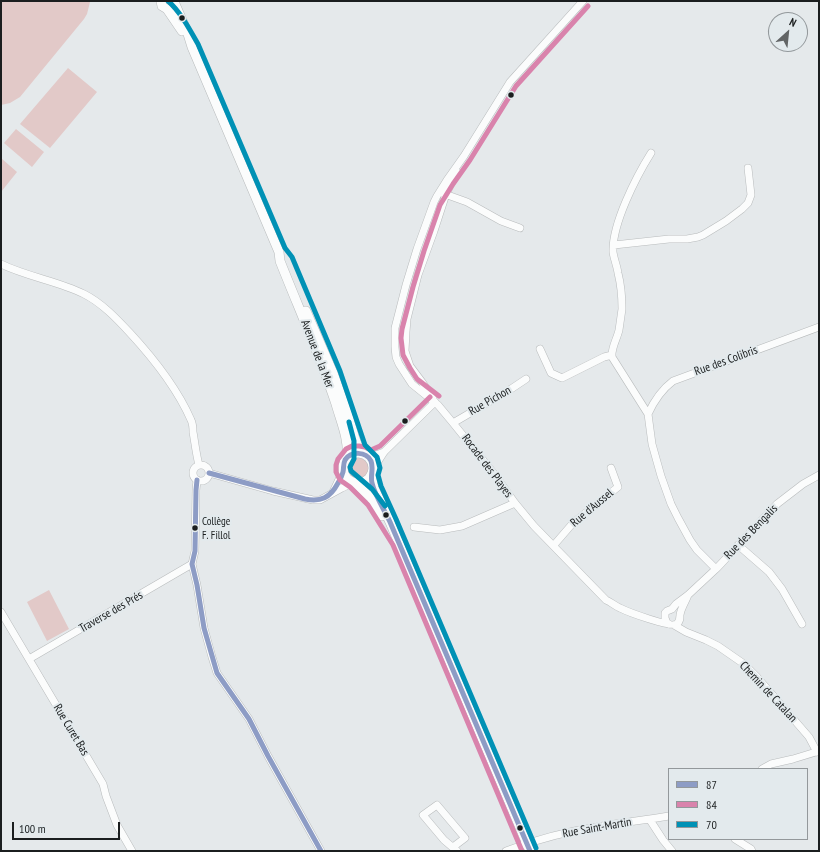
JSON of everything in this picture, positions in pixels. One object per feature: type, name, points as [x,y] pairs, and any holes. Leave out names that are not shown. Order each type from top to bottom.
[{"type":"main road","name":"Avenue de la Mer","points":[[161,1],[162,6],[172,5],[188,34],[192,47],[278,252],[280,261],[323,368],[334,400],[347,442],[347,458]]},
{"type":"main road","name":"Avenue de la Mer","points":[[278,252],[286,260],[333,373],[359,449],[366,455]]},
{"type":"main road","points":[[399,542],[373,501],[345,475],[343,466],[350,455],[354,453],[366,455],[371,460],[374,488],[399,542],[528,847]]},
{"type":"main road","points":[[354,482],[364,481],[372,472]]},
{"type":"street","name":"Rocade des Playes","points":[[414,527],[440,530],[462,526],[515,503],[495,475],[435,402],[410,366],[406,351],[407,319],[414,288],[434,230],[447,180],[464,156],[514,76],[583,1]]},
{"type":"street","points":[[651,153],[636,180],[617,224],[614,254],[621,288],[622,308],[619,331],[612,350],[612,355],[632,391],[648,414],[652,444],[661,476],[684,530],[697,550],[716,569]]},
{"type":"street","points":[[614,245],[669,239],[687,239],[703,235],[726,221],[748,203],[751,195],[748,168]]},
{"type":"street","name":"Rocade des Playes","points":[[435,402],[412,384],[404,372],[396,357],[394,338],[395,328],[410,271],[434,202],[443,193]]},
{"type":"street","points":[[443,193],[467,202],[501,221],[520,228]]},
{"type":"street","points":[[1,264],[84,294],[102,306],[118,320],[145,349],[173,386],[192,422],[199,465]]},
{"type":"street","name":"Rue des Colibris","points":[[648,414],[658,394],[665,386],[673,381],[819,327]]},
{"type":"street","points":[[540,349],[551,373],[562,378],[604,357],[612,355]]},
{"type":"street","name":"Rue Pichon","points":[[453,423],[526,379]]},
{"type":"street","points":[[372,472],[384,452],[435,402]]},
{"type":"street","points":[[366,455],[376,455],[384,452]]},
{"type":"street","points":[[199,465],[206,467],[209,473],[313,500],[320,500],[354,482]]},
{"type":"street","points":[[199,465],[195,467],[193,471],[193,476],[197,480],[204,480],[207,478],[209,473]]},
{"type":"street","name":"Rue d'Aussel","points":[[554,545],[573,523],[618,487],[611,468]]},
{"type":"street","points":[[333,492],[343,471]]},
{"type":"street","name":"Rue des Bengalis","points":[[669,610],[716,569],[778,504],[803,484],[819,475]]},
{"type":"street","points":[[197,480],[195,551],[192,564],[196,578],[204,628],[217,673],[249,719],[321,851]]},
{"type":"street","points":[[515,503],[534,526],[606,600],[619,608],[645,617],[676,621]]},
{"type":"street","points":[[738,545],[769,572],[782,589],[802,624]]},
{"type":"street","name":"Traverse des Prés","points":[[29,660],[192,564]]},
{"type":"street","name":"Rue des Bengalis","points":[[676,621],[688,595]]},
{"type":"street","points":[[645,617],[659,615],[669,610],[677,611],[676,621]]},
{"type":"street","points":[[669,610],[665,613],[667,623],[676,621]]},
{"type":"street","name":"Rue Curet Bas","points":[[1,612],[103,784],[117,825],[132,851]]},
{"type":"street","name":"Chemin de Catalan","points":[[676,621],[686,632],[718,646],[744,664],[757,677],[818,751]]},
{"type":"street","points":[[764,768],[771,764],[818,751]]},
{"type":"street","points":[[437,805],[465,838],[455,849],[444,840],[423,815],[437,805]]},
{"type":"street","name":"Rue Saint-Martin","points":[[506,851],[528,847],[575,830],[668,816]]},
{"type":"street","points":[[650,820],[672,851]]},
{"type":"street","points":[[736,840],[752,851]]},
{"type":"shaded area","points":[[1,1],[90,2],[84,19],[20,97],[10,103],[1,105]]},
{"type":"shaded area","points":[[68,68],[97,92],[50,148],[20,124]]},
{"type":"shaded area","points":[[16,129],[44,152],[32,167],[4,143]]},
{"type":"shaded area","points":[[1,158],[17,172],[1,192]]},
{"type":"shaded area","points":[[354,453],[365,455],[370,458],[372,463],[369,475],[364,481],[352,481],[344,473],[344,463],[348,457]]},
{"type":"shaded area","points":[[49,590],[69,629],[47,641],[27,602]]},
{"type":"transit line","name":"70","points":[[168,1],[181,15],[198,44],[285,248],[292,257],[340,371],[365,445],[377,457],[380,468],[378,475],[381,486],[536,848]]},
{"type":"transit line","name":"84","points":[[439,396],[417,379],[403,355],[401,338],[413,287],[440,205],[516,86],[588,6]]},
{"type":"transit line","name":"84","points":[[430,397],[380,446],[371,450],[359,446],[352,446],[346,449],[338,459],[336,472],[340,480],[350,487],[368,505],[393,545],[522,851]]},
{"type":"transit line","name":"70","points":[[349,422],[354,441],[354,459],[350,467],[351,471],[372,489],[385,506]]},
{"type":"transit line","name":"87","points":[[209,473],[305,499],[316,500],[324,498],[335,488],[342,476],[344,462],[348,457],[358,453],[366,455],[369,458],[372,464],[372,480],[375,493],[390,522],[530,851]]},
{"type":"transit line","name":"87","points":[[197,480],[195,551],[192,564],[204,628],[217,673],[249,719],[321,851]]},
{"type":"place","name":"Collège F. Fillol","points":[[195,528]]}]
